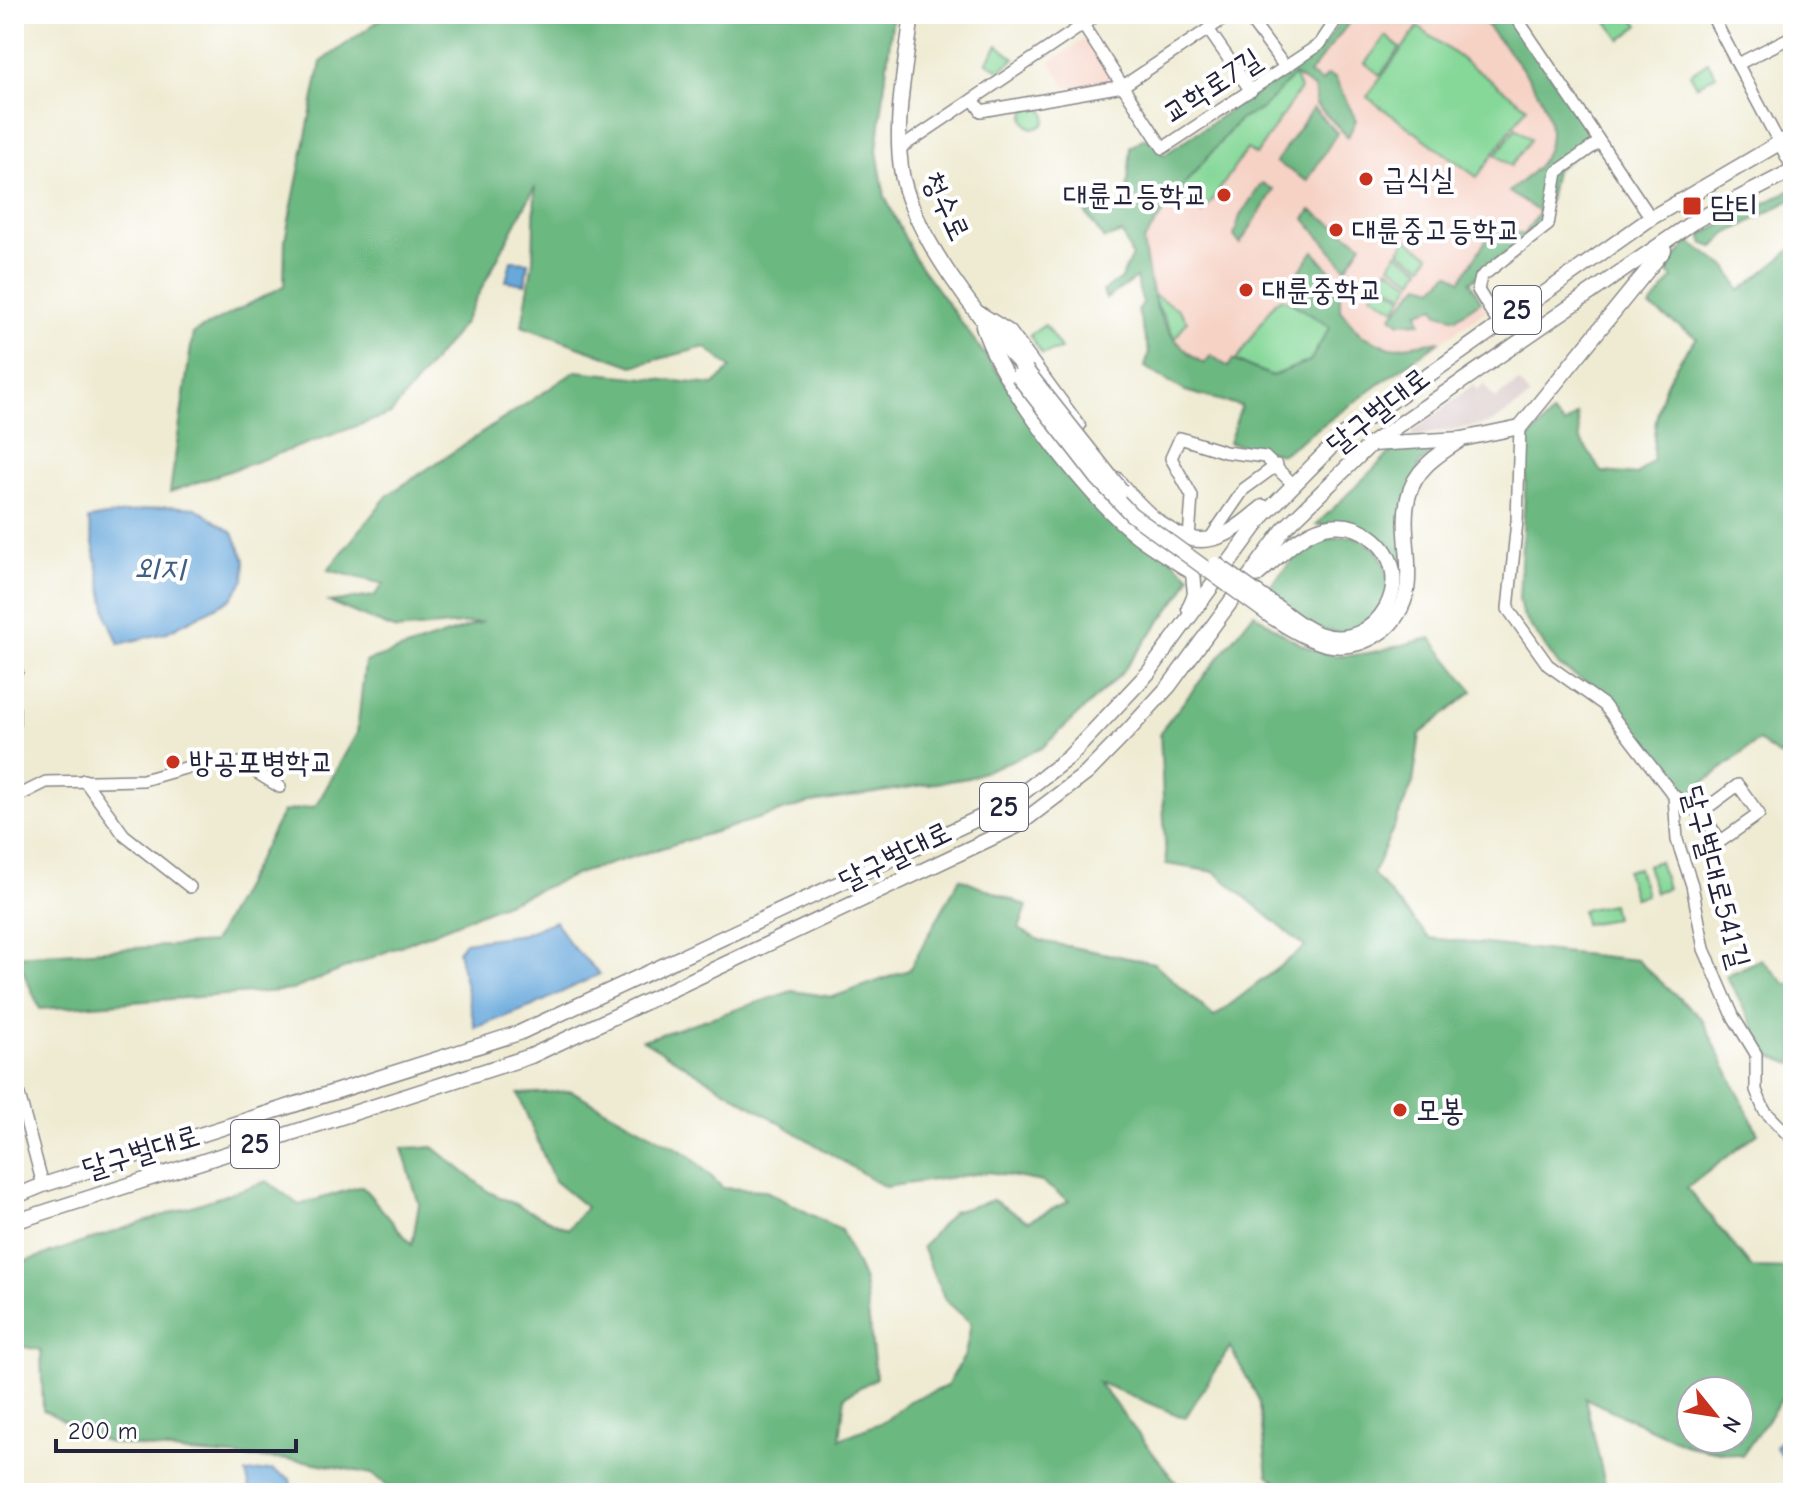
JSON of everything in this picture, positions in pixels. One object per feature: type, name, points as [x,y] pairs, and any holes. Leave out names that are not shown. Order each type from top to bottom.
[{"type":"main road","name":"청수로","points":[[912,14],[899,149],[906,191],[918,221],[1003,346],[1018,376]]},
{"type":"main road","name":"달구벌대로","points":[[14,1197],[43,1185],[519,1033],[1007,805],[1069,757],[1149,672],[1243,542],[1290,488],[1341,437],[1498,323],[1651,218],[1787,138]]},
{"type":"main road","name":"달구벌대로","points":[[14,1222],[496,1069],[660,997],[1017,826],[1060,796],[1120,740],[1169,686],[1284,529],[1371,444],[1693,222],[1793,169]]},
{"type":"main road","points":[[1371,444],[1462,439],[1520,427],[1651,263],[1693,222]]},
{"type":"main road","name":"청수로","points":[[980,314],[1009,332],[1117,481],[1145,510],[1170,529],[1189,538],[1209,540]]},
{"type":"main road","points":[[980,314],[991,353],[1018,376],[1137,508],[1275,612],[1300,636],[1326,646],[1350,647],[1368,642],[1388,626],[1407,592],[1408,498],[1426,465],[1462,439]]},
{"type":"main road","points":[[1018,376],[1098,498],[1140,539],[1193,573],[1196,582],[1188,619]]},
{"type":"main road","points":[[1209,540],[1235,529],[1290,488]]},
{"type":"main road","points":[[1228,608],[1256,577],[1302,538],[1325,527],[1351,527],[1364,532],[1390,558],[1396,582],[1389,607],[1375,624],[1358,634],[1334,637],[1319,634],[1275,612]]},
{"type":"street","points":[[899,149],[1099,14]]},
{"type":"street","name":"교학로7길","points":[[1123,86],[1231,14]]},
{"type":"street","points":[[1246,14],[1285,67]]},
{"type":"street","name":"교학로7길","points":[[1083,25],[1163,148],[1320,44],[1340,14]]},
{"type":"street","points":[[1514,14],[1651,218]]},
{"type":"street","points":[[1711,14],[1738,64],[1787,138],[1793,169]]},
{"type":"street","points":[[1208,29],[1251,91]]},
{"type":"street","points":[[1738,64],[1793,36]]},
{"type":"street","points":[[973,99],[981,111],[1123,86]]},
{"type":"street","points":[[1498,323],[1478,290],[1481,277],[1548,225],[1557,172],[1599,142]]},
{"type":"street","name":"달구벌대로541길","points":[[1520,427],[1517,521],[1508,609],[1548,665],[1604,705],[1674,796],[1677,840],[1692,885],[1704,949],[1734,1018],[1756,1054],[1756,1090],[1764,1110],[1793,1140]]},
{"type":"street","points":[[1189,538],[1192,496],[1171,458],[1180,438],[1225,452],[1265,457],[1277,465],[1290,488]]},
{"type":"street","points":[[1209,540],[1244,489],[1277,465]]},
{"type":"street","points":[[14,740],[15,711]]},
{"type":"street","points":[[14,798],[46,782],[143,780],[185,768],[241,763],[280,787]]},
{"type":"street","points":[[84,780],[124,835],[190,887]]},
{"type":"street","points":[[1674,796],[1700,813],[1721,841],[1759,814],[1738,785],[1700,813]]},
{"type":"street","points":[[14,1076],[43,1185]]},
{"type":"shaded area","name":"대륜중고등학교","points":[[1345,14],[1507,14],[1593,138],[1555,170],[1545,222],[1470,282],[1487,310],[1293,446],[1168,347],[1139,279],[1148,189],[1163,155],[1323,47]]},
{"type":"shaded area","points":[[1083,40],[1090,40],[1115,77],[1094,85],[1066,88],[1050,62]]},
{"type":"shaded area","points":[[1519,382],[1530,397],[1492,423],[1412,437],[1412,432],[1473,385],[1477,390],[1484,385],[1495,399]]},
{"type":"green space","points":[[388,14],[893,14],[877,151],[885,197],[915,259],[1050,444],[1190,576],[1183,591],[1121,674],[1042,748],[968,778],[806,804],[580,873],[292,990],[40,1009],[16,956],[213,943],[283,812],[316,806],[357,733],[365,662],[483,622],[396,630],[329,602],[374,596],[384,584],[328,570],[388,495],[576,371],[714,385],[731,368],[705,347],[633,366],[522,326],[533,261],[535,187],[463,324],[391,414],[170,492],[193,333],[284,286],[285,240],[321,62]]},
{"type":"green space","points":[[1345,14],[1356,14],[1309,74],[1322,82],[1327,75],[1335,78],[1356,120],[1348,137],[1315,103],[1315,89],[1294,75],[1262,109],[1239,120],[1175,195],[1143,242],[1153,295],[1165,325],[1187,352],[1204,364],[1211,355],[1228,367],[1233,360],[1272,376],[1310,361],[1330,327],[1291,302],[1303,283],[1295,277],[1314,251],[1340,283],[1340,310],[1361,335],[1390,348],[1440,341],[1282,454],[1229,443],[1241,406],[1185,391],[1145,367],[1149,352],[1138,311],[1143,304],[1136,278],[1106,299],[1103,291],[1120,280],[1132,256],[1122,233],[1104,239],[1085,212],[1125,214],[1131,147],[1144,138],[1154,143],[1164,155],[1323,47]]},
{"type":"green space","points":[[1469,14],[1507,14],[1513,18],[1593,138],[1590,145],[1555,170],[1545,222],[1470,282],[1481,301],[1456,318],[1438,313],[1435,307],[1418,312],[1421,322],[1400,323],[1391,316],[1420,284],[1434,288],[1449,273],[1461,280],[1495,226],[1524,235],[1539,212],[1509,192],[1537,167],[1548,148],[1550,129],[1546,109],[1524,71],[1483,21]]},
{"type":"green space","points":[[1617,14],[1630,14],[1639,25],[1621,40],[1607,22]]},
{"type":"green space","points":[[1418,27],[1527,107],[1477,177],[1367,97]]},
{"type":"green space","points":[[1386,36],[1400,48],[1380,75],[1365,63]]},
{"type":"green space","points":[[998,45],[1015,59],[999,70],[987,62]]},
{"type":"green space","points":[[1708,62],[1716,75],[1697,86],[1690,74]]},
{"type":"green space","points":[[1294,75],[1300,89],[1256,155],[1247,149],[1203,214],[1175,195],[1239,120],[1262,109]]},
{"type":"green space","points":[[1035,106],[1043,109],[1046,117],[1043,125],[1035,128],[1027,125],[1024,117],[1027,109]]},
{"type":"green space","points":[[1313,108],[1337,133],[1307,181],[1276,162]]},
{"type":"green space","points":[[1516,128],[1531,139],[1511,166],[1496,155]]},
{"type":"green space","points":[[1262,183],[1274,190],[1240,244],[1234,236],[1240,216]]},
{"type":"green space","points":[[1793,189],[1793,199],[1727,234],[1714,247],[1704,244],[1701,235]]},
{"type":"green space","points":[[1311,210],[1362,244],[1346,268],[1305,219]]},
{"type":"green space","points":[[1406,239],[1430,255],[1423,266],[1399,251]]},
{"type":"green space","points":[[1689,242],[1728,268],[1740,291],[1793,248],[1793,765],[1758,741],[1686,796],[1610,697],[1559,666],[1522,614],[1519,599],[1528,440],[1552,414],[1565,425],[1577,414],[1580,439],[1602,472],[1637,475],[1653,460],[1655,424],[1662,394],[1676,366],[1697,338],[1650,307],[1673,278],[1668,273],[1673,260]]},
{"type":"green space","points":[[1397,253],[1421,268],[1414,280],[1390,265]]},
{"type":"green space","points":[[1388,268],[1412,283],[1404,295],[1380,280]]},
{"type":"green space","points":[[1379,282],[1403,297],[1395,309],[1371,294]]},
{"type":"green space","points":[[1156,296],[1178,309],[1187,321],[1175,339],[1154,299]]},
{"type":"green space","points":[[1282,298],[1331,326],[1310,361],[1272,376],[1236,361],[1275,302]]},
{"type":"green space","points":[[1045,325],[1061,349],[1042,354],[1030,335]]},
{"type":"green space","points":[[1440,448],[1419,464],[1403,566],[1385,542],[1367,530],[1316,525],[1393,450]]},
{"type":"green space","points":[[1353,536],[1378,552],[1388,580],[1382,607],[1363,626],[1334,632],[1315,627],[1265,592],[1302,552],[1323,541]]},
{"type":"green space","points":[[1254,613],[1302,645],[1338,656],[1377,651],[1431,638],[1473,691],[1420,734],[1413,783],[1373,874],[1429,938],[1637,960],[1702,1019],[1758,1133],[1687,1188],[1752,1268],[1793,1269],[1793,1383],[1755,1437],[1755,1375],[1675,1375],[1675,1440],[1585,1398],[1607,1493],[1290,1493],[1268,1475],[1258,1398],[1230,1347],[1185,1418],[1098,1382],[1184,1493],[398,1493],[372,1474],[305,1461],[189,1453],[106,1442],[43,1410],[41,1350],[14,1345],[14,1265],[267,1181],[299,1205],[362,1186],[412,1245],[419,1204],[402,1148],[433,1147],[489,1192],[568,1229],[586,1207],[554,1181],[518,1094],[572,1091],[689,1155],[723,1188],[764,1190],[841,1230],[864,1281],[876,1378],[845,1396],[840,1439],[885,1421],[909,1401],[947,1386],[965,1355],[971,1323],[945,1300],[922,1247],[953,1212],[993,1200],[1028,1221],[1069,1201],[1042,1182],[989,1172],[885,1187],[643,1040],[792,991],[833,997],[909,970],[960,878],[1027,906],[1019,929],[1041,941],[1154,963],[1214,1017],[1305,947],[1215,872],[1166,864],[1160,732]]},
{"type":"green space","points":[[1659,861],[1667,888],[1655,892],[1647,865]]},
{"type":"green space","points":[[1638,868],[1646,895],[1634,898],[1626,871]]},
{"type":"green space","points":[[1612,904],[1615,919],[1584,924],[1582,910]]},
{"type":"green space","points":[[1761,959],[1787,985],[1793,982],[1793,1064],[1770,1056],[1726,976]]},
{"type":"water","points":[[511,261],[528,262],[525,284],[506,281]]},
{"type":"water","name":"외지","points":[[167,506],[196,508],[233,533],[245,560],[244,580],[231,599],[165,633],[119,644],[108,618],[88,519]]},
{"type":"water","points":[[555,921],[569,943],[600,974],[533,1006],[475,1028],[458,951],[465,942],[523,934]]},
{"type":"water","points":[[1793,1429],[1793,1474],[1775,1446]]},
{"type":"water","points":[[272,1470],[290,1479],[292,1493],[251,1493],[246,1473]]},
{"type":"place","name":"급식실","points":[[1366,179]]},
{"type":"place","name":"대륜고등학교","points":[[1224,195]]},
{"type":"place","name":"담티","points":[[1692,206]]},
{"type":"place","name":"대륜중고등학교","points":[[1336,230]]},
{"type":"place","name":"대륜중학교","points":[[1246,290]]},
{"type":"place","name":"방공포병학교","points":[[173,762]]},
{"type":"place","name":"모봉","points":[[1400,1110]]}]
